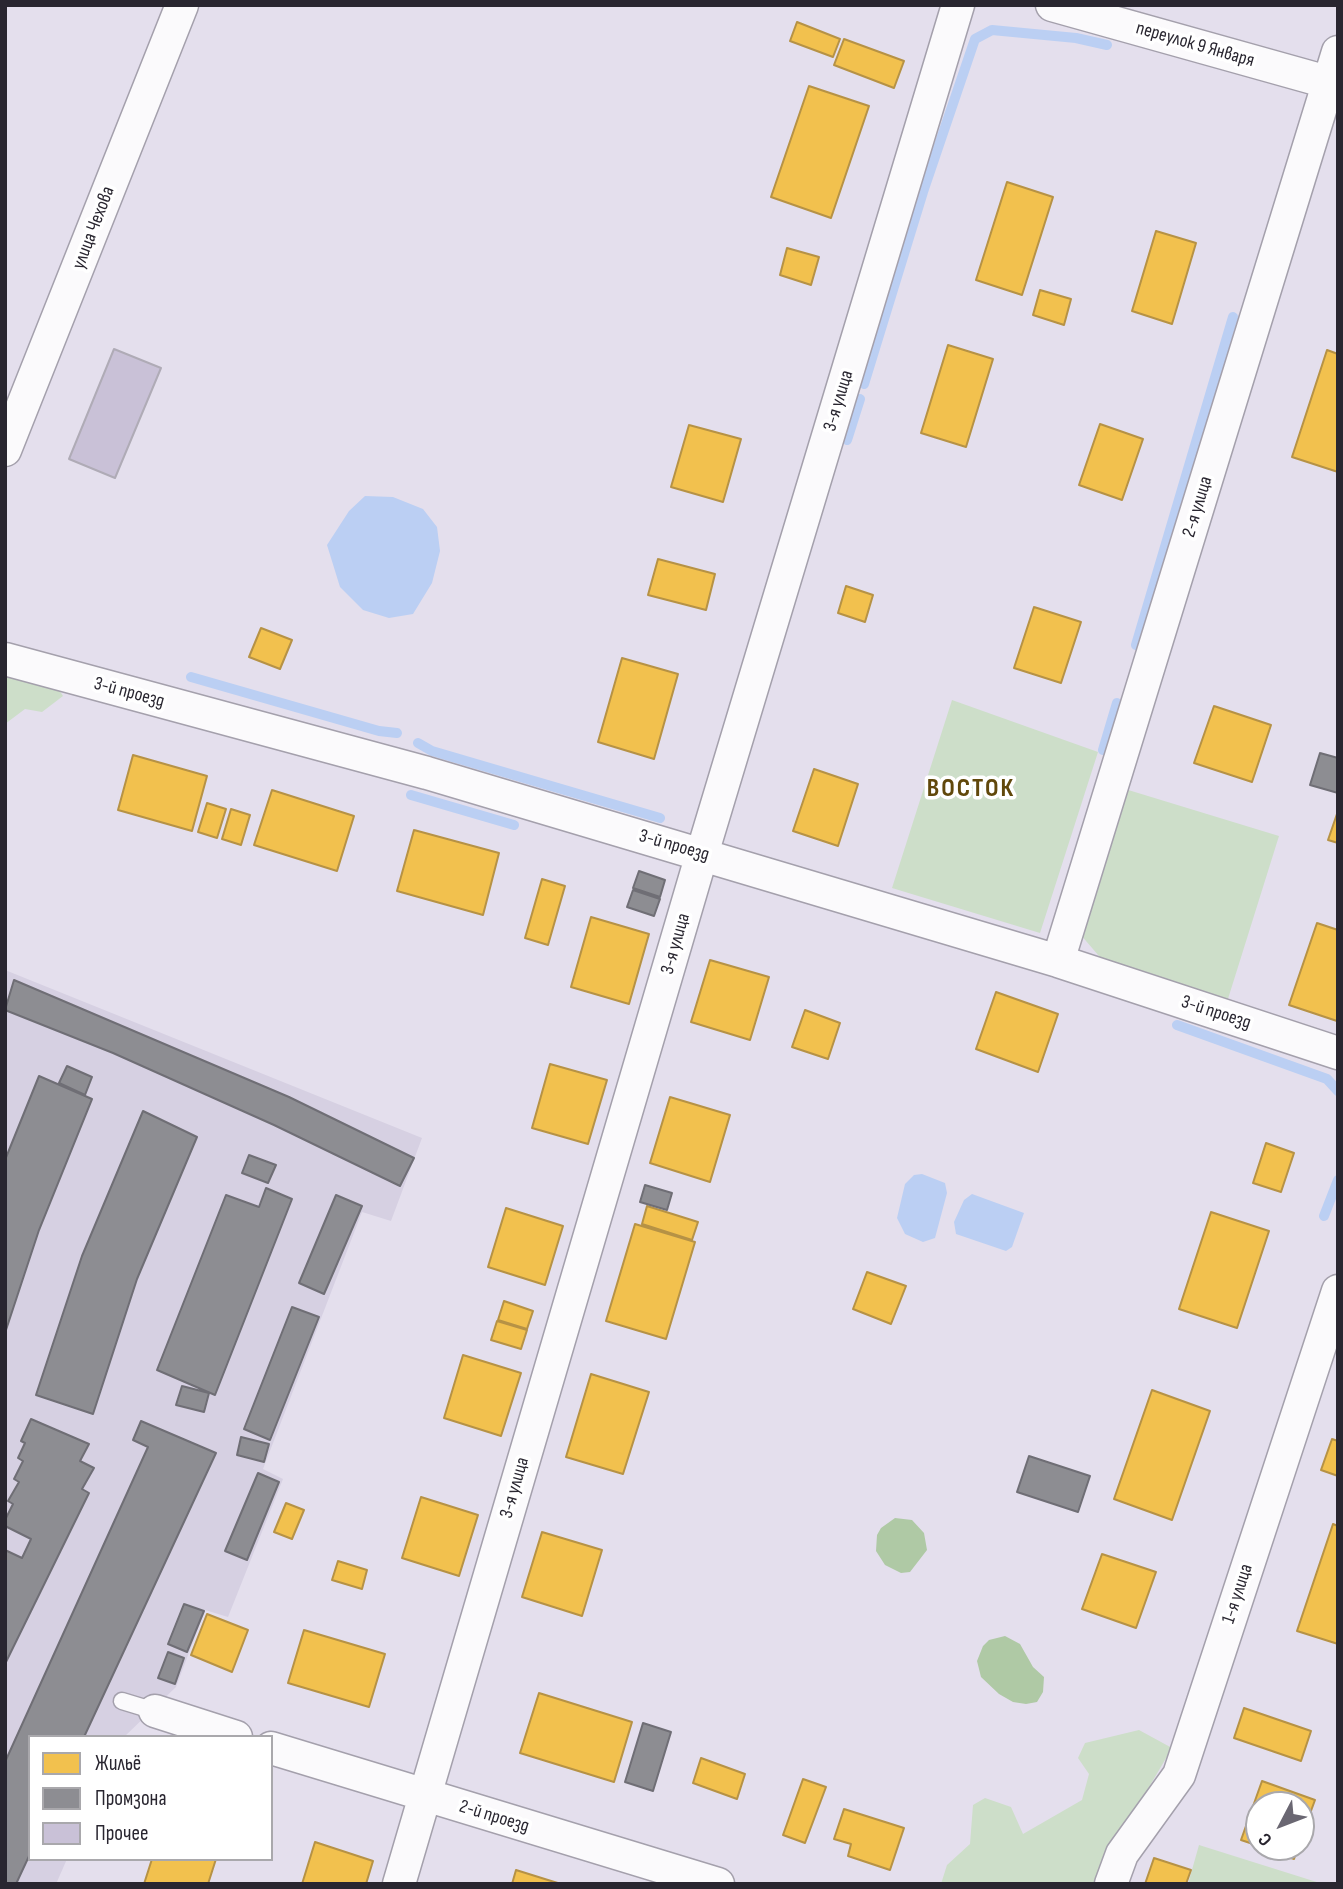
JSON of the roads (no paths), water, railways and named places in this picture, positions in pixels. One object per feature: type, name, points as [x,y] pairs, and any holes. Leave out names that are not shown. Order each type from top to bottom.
[{"type":"street","name":"улица Чехова","points":[[5,450],[181,5]]},
{"type":"street","name":"3-я улица","points":[[399,1884],[702,854],[958,5]]},
{"type":"street","name":"переулок 9 Января","points":[[1052,5],[1333,84]]},
{"type":"street","name":"2-я улица","points":[[1058,961],[1333,84],[1338,52]]},
{"type":"street","name":"3-й проезд","points":[[5,659],[427,773],[702,854],[1058,961],[1338,1053]]},
{"type":"street","name":"1-я улица","points":[[1111,1884],[1122,1854],[1179,1774],[1338,1291]]},
{"type":"street","points":[[155,1711],[230,1735]]},
{"type":"street","name":"2-й проезд","points":[[273,1749],[424,1797],[718,1884]]},
{"type":"lane","points":[[122,1701],[155,1711]]},
{"type":"water","points":[[365,496],[393,497],[423,509],[437,527],[440,551],[432,583],[413,614],[389,618],[363,610],[340,587],[327,545],[349,511]]},
{"type":"water","points":[[922,1174],[945,1183],[947,1193],[935,1238],[923,1242],[905,1234],[897,1218],[905,1184],[914,1175]]},
{"type":"water","points":[[972,1194],[1024,1213],[1012,1247],[1006,1251],[956,1234],[954,1222],[964,1200]]},
{"type":"waterway","points":[[864,384],[923,192],[975,39],[992,30],[1076,38],[1107,45]]},
{"type":"waterway","points":[[1136,645],[1233,317]]},
{"type":"waterway","points":[[847,440],[860,399]]},
{"type":"waterway","points":[[191,677],[379,731],[397,733]]},
{"type":"waterway","points":[[1103,750],[1117,703]]},
{"type":"waterway","points":[[418,743],[432,751],[660,818]]},
{"type":"waterway","points":[[411,795],[514,825]]},
{"type":"waterway","points":[[1177,1025],[1327,1079],[1338,1091]]},
{"type":"waterway","points":[[1324,1216],[1338,1180]]},
{"type":"district","name":"ВОСТОК","points":[[971,789]]}]
